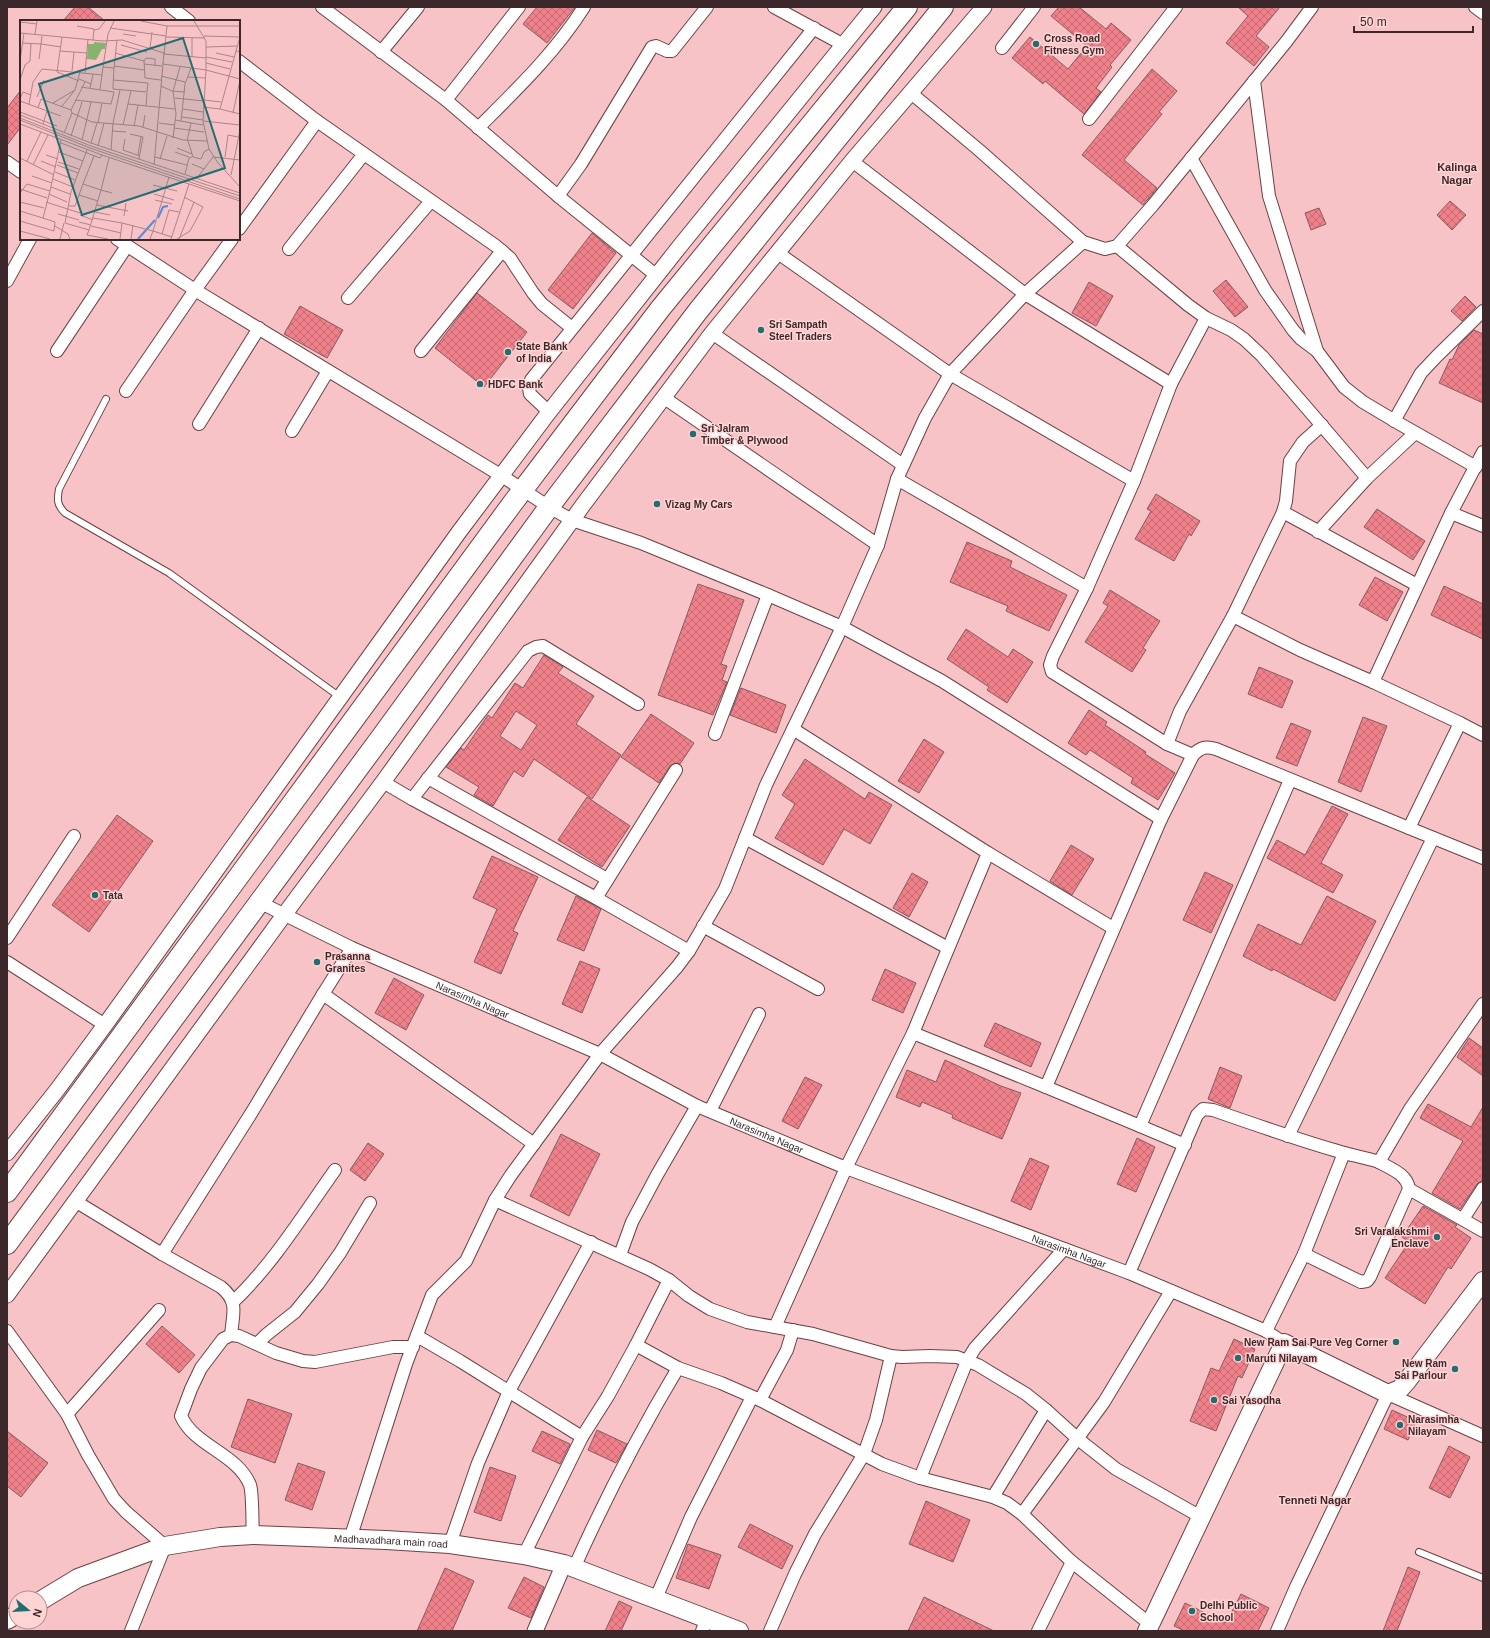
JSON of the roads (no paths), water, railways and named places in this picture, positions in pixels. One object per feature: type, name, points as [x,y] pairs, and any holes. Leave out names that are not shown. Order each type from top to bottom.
[{"type":"main road","points":[[7,1192],[523,489],[660,309],[907,7]]},
{"type":"main road","points":[[7,1244],[549,507],[698,311],[943,7]]},
{"type":"main road","points":[[1148,1628],[1284,1343],[1388,1394],[1400,1389],[1407,1381],[1483,1281]]},
{"type":"main road","name":"Madhavadhara main road","points":[[48,1595],[78,1578],[166,1546],[220,1537],[253,1535],[450,1544],[524,1555],[569,1566],[656,1598],[704,1625],[740,1631]]},
{"type":"street","points":[[171,7],[188,20]]},
{"type":"street","points":[[322,7],[446,100],[558,196],[657,276]]},
{"type":"street","points":[[381,52],[418,7]]},
{"type":"street","points":[[446,100],[519,7]]},
{"type":"street","points":[[478,128],[530,76],[549,54],[584,7]]},
{"type":"street","points":[[558,196],[581,164],[652,48],[656,46],[667,51],[672,51],[707,7]]},
{"type":"street","points":[[774,7],[842,44]]},
{"type":"street","points":[[7,1154],[105,1025],[340,697],[549,412],[842,44],[874,7]]},
{"type":"street","points":[[7,1295],[663,397],[712,333],[852,161],[984,7]]},
{"type":"street","points":[[1002,48],[1034,7]]},
{"type":"street","points":[[1089,119],[1176,7]]},
{"type":"street","points":[[911,93],[979,150],[1083,242],[1105,249],[1117,246],[1153,205],[1312,7]]},
{"type":"street","points":[[1475,7],[1483,13]]},
{"type":"street","points":[[549,412],[530,394],[529,388],[531,380],[814,28]]},
{"type":"street","points":[[240,62],[317,121],[496,246],[510,258],[542,304],[572,328]]},
{"type":"street","points":[[1254,81],[1269,196],[1317,351]]},
{"type":"street","points":[[240,228],[317,121]]},
{"type":"street","points":[[289,249],[364,154]]},
{"type":"street","points":[[1191,158],[1265,290],[1293,330],[1301,339],[1317,351],[1344,387],[1363,402],[1394,421],[1476,467]]},
{"type":"street","points":[[852,161],[1025,294],[1171,384]]},
{"type":"street","points":[[7,162],[20,171]]},
{"type":"street","points":[[348,298],[431,201]]},
{"type":"street","points":[[7,281],[29,240]]},
{"type":"street","points":[[126,391],[231,240]]},
{"type":"street","points":[[57,351],[122,242],[195,290],[572,520],[641,543],[842,627],[942,681],[1161,819]]},
{"type":"street","points":[[350,1539],[432,1295],[466,1261],[495,1200],[600,1054],[677,967],[689,951],[725,889],[766,785],[842,627],[878,545],[897,479],[925,418],[950,374],[1025,294],[1083,242]]},
{"type":"street","points":[[1117,246],[1167,289],[1206,318],[1244,339],[1322,425],[1367,478]]},
{"type":"street","points":[[421,350],[502,252]]},
{"type":"street","points":[[778,253],[950,374],[1134,481]]},
{"type":"street","points":[[1394,421],[1421,373],[1483,311]]},
{"type":"street","points":[[1194,755],[1167,744],[1052,672],[1050,665],[1087,588],[1134,481],[1171,384],[1206,318]]},
{"type":"street","points":[[199,424],[259,328]]},
{"type":"street","points":[[712,333],[904,465]]},
{"type":"street","points":[[292,431],[328,371]]},
{"type":"street","points":[[663,397],[878,545]]},
{"type":"street","points":[[1167,744],[1180,711],[1233,616],[1283,512],[1286,501],[1290,461],[1303,442],[1322,425]]},
{"type":"street","points":[[1318,532],[1367,478],[1415,433]]},
{"type":"street","points":[[1373,682],[1450,513],[1483,452]]},
{"type":"street","points":[[897,479],[1087,588]]},
{"type":"street","points":[[1283,512],[1417,586]]},
{"type":"street","points":[[1450,513],[1483,526]]},
{"type":"street","points":[[715,734],[768,595]]},
{"type":"street","points":[[1233,616],[1300,650],[1373,682],[1483,735]]},
{"type":"street","points":[[412,799],[528,651],[536,647],[544,646],[638,704]]},
{"type":"street","points":[[1409,828],[1460,723]]},
{"type":"street","points":[[793,729],[988,853],[1113,928]]},
{"type":"street","points":[[1046,1087],[1161,819],[1194,755],[1200,748],[1208,747],[1483,858]]},
{"type":"street","points":[[596,898],[676,770]]},
{"type":"street","points":[[428,778],[607,879]]},
{"type":"street","points":[[1140,1126],[1290,780]]},
{"type":"street","points":[[383,782],[596,898],[689,951]]},
{"type":"street","points":[[7,938],[74,836]]},
{"type":"street","points":[[746,838],[948,948]]},
{"type":"street","points":[[1288,1136],[1433,838]]},
{"type":"street","points":[[775,1328],[846,1168],[913,1032],[988,853]]},
{"type":"street","name":"Narasimha Nagar","points":[[259,902],[352,948],[600,1054],[697,1106],[846,1168],[1129,1273],[1266,1331],[1284,1343]]},
{"type":"street","points":[[703,926],[818,989]]},
{"type":"street","points":[[162,1254],[252,1112],[352,948]]},
{"type":"street","points":[[7,962],[105,1025]]},
{"type":"street","points":[[323,994],[534,1144]]},
{"type":"street","points":[[1379,1162],[1410,1109],[1483,1004]]},
{"type":"street","points":[[710,1111],[759,1014]]},
{"type":"street","points":[[913,1032],[1185,1145]]},
{"type":"street","points":[[620,1255],[636,1215],[657,1175],[697,1106]]},
{"type":"street","points":[[1129,1273],[1197,1115],[1202,1110],[1212,1110],[1288,1136],[1379,1162],[1402,1175],[1408,1182],[1409,1189],[1373,1272],[1367,1281],[1362,1282],[1304,1254]]},
{"type":"street","points":[[1266,1331],[1304,1254],[1344,1153]]},
{"type":"street","points":[[234,1302],[249,1287],[263,1269],[335,1170]]},
{"type":"street","points":[[1463,1219],[1483,1188]]},
{"type":"street","points":[[1409,1189],[1483,1230]]},
{"type":"street","points":[[495,1200],[649,1269],[669,1280],[710,1309],[747,1322],[793,1330],[891,1356],[957,1357],[978,1365],[1026,1394],[1078,1439],[1116,1469],[1201,1517]]},
{"type":"street","points":[[76,1201],[162,1254],[221,1287],[229,1294],[234,1302],[231,1334]]},
{"type":"street","points":[[257,1344],[295,1312],[318,1284],[340,1253],[370,1203]]},
{"type":"street","points":[[450,1544],[478,1463],[509,1391],[591,1242]]},
{"type":"street","points":[[920,1478],[967,1361],[975,1348],[1064,1249]]},
{"type":"street","points":[[524,1555],[582,1437],[608,1396],[669,1280]]},
{"type":"street","points":[[1022,1514],[1104,1402],[1171,1291]]},
{"type":"street","points":[[68,1414],[160,1310]]},
{"type":"street","points":[[656,1598],[691,1517],[756,1399],[787,1350],[793,1330]]},
{"type":"street","points":[[7,1331],[68,1414],[92,1462],[114,1499],[126,1512],[166,1546],[131,1631]]},
{"type":"street","points":[[253,1535],[250,1486],[244,1476],[233,1464],[184,1424],[181,1416],[201,1368],[223,1339],[231,1334],[239,1336],[276,1353],[303,1361],[315,1362],[415,1342],[509,1391],[582,1437]]},
{"type":"street","points":[[636,1345],[678,1368],[721,1383],[756,1399],[882,1464],[920,1478],[993,1497],[1007,1503],[1022,1514],[1072,1562],[1148,1628]]},
{"type":"street","points":[[770,1631],[795,1574],[815,1534],[864,1454],[876,1420],[891,1356]]},
{"type":"street","points":[[535,1631],[645,1424],[678,1368]]},
{"type":"street","points":[[1277,1631],[1388,1394],[1483,1436]]},
{"type":"street","points":[[993,1497],[1046,1410]]},
{"type":"street","points":[[1038,1631],[1072,1562]]},
{"type":"lane","points":[[106,399],[59,489],[57,498],[58,507],[65,513],[169,573],[340,697]]},
{"type":"lane","points":[[1419,1552],[1483,1578]]},
{"type":"place","name":"Cross Road Fitness Gym","points":[[1036,44]]},
{"type":"place","name":"Sri Sampath Steel Traders","points":[[761,330]]},
{"type":"place","name":"State Bank of India","points":[[508,352]]},
{"type":"place","name":"HDFC Bank","points":[[480,384]]},
{"type":"place","name":"Sri Jalram Timber & Plywood","points":[[693,434]]},
{"type":"place","name":"Vizag My Cars","points":[[657,504]]},
{"type":"place","name":"Tata","points":[[95,895]]},
{"type":"place","name":"Prasanna Granites","points":[[317,962]]},
{"type":"place","name":"Sri Varalakshmi Enclave","points":[[1437,1237]]},
{"type":"place","name":"New Ram Sai Pure Veg Corner","points":[[1396,1342]]},
{"type":"place","name":"Maruti Nilayam","points":[[1238,1358]]},
{"type":"place","name":"New Ram Sai Parlour","points":[[1455,1369]]},
{"type":"place","name":"Sai Yasodha","points":[[1214,1400]]},
{"type":"place","name":"Narasimha Nilayam","points":[[1400,1425]]},
{"type":"place","name":"Delhi Public School","points":[[1192,1611]]},
{"type":"district","name":"Kalinga Nagar","points":[[1457,173]]},
{"type":"district","name":"Tenneti Nagar","points":[[1315,1500]]}]
